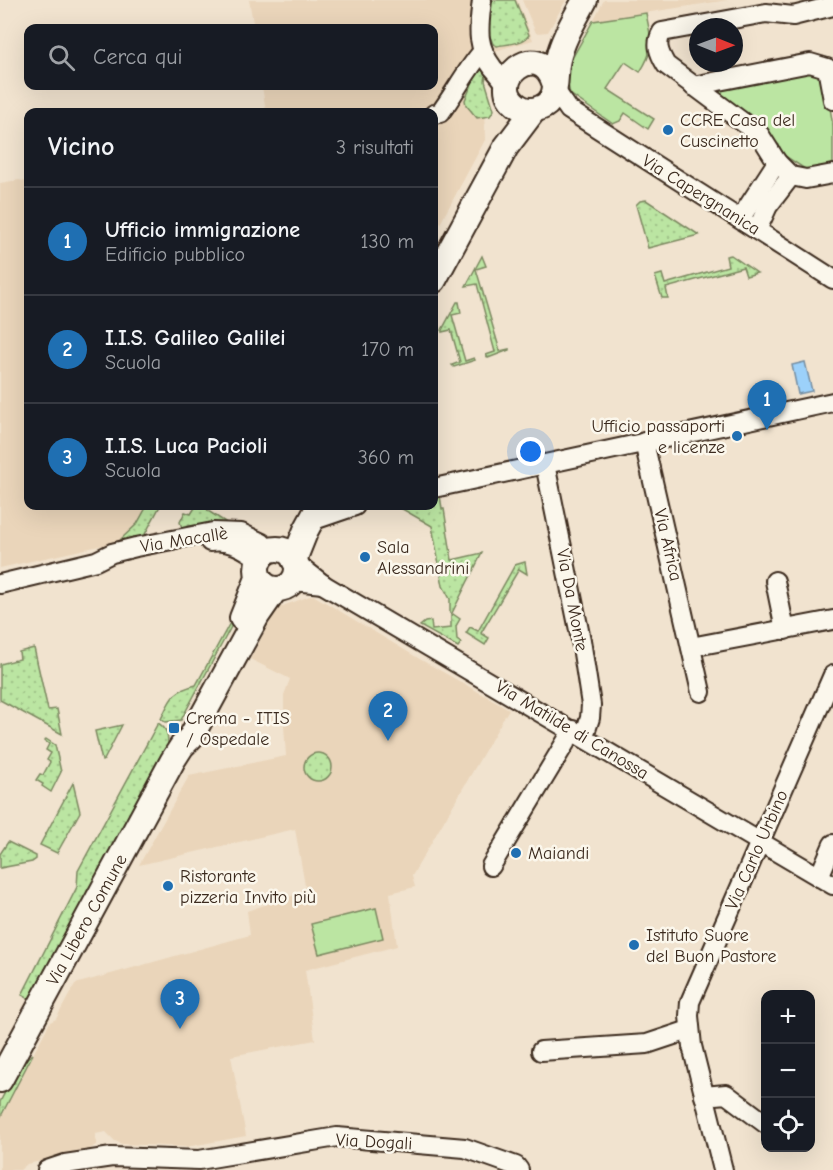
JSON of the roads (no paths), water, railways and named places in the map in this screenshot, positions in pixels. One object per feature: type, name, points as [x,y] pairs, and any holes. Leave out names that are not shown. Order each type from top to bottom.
[{"type":"main road","points":[[438,273],[560,52],[585,0]]},
{"type":"main road","points":[[534,96],[512,72],[552,46],[572,24]]},
{"type":"main road","points":[[529,63],[547,68],[534,96]]},
{"type":"main road","name":"Via Libero Comune","points":[[0,1080],[173,760],[191,737],[257,616],[277,566],[311,511]]},
{"type":"street","points":[[482,0],[479,35],[483,51],[534,96]]},
{"type":"street","points":[[833,6],[793,16],[766,13],[662,32],[657,40],[659,53],[666,65],[760,135],[777,162],[790,176],[806,179],[833,174]]},
{"type":"street","points":[[483,51],[510,62],[529,63]]},
{"type":"street","points":[[438,113],[453,96],[474,61],[483,51]]},
{"type":"street","points":[[693,86],[810,63],[827,68],[833,100]]},
{"type":"street","name":"Via Capergnanica","points":[[534,96],[569,110],[833,279]]},
{"type":"street","points":[[740,219],[777,162]]},
{"type":"street","points":[[757,230],[768,206],[790,176]]},
{"type":"street","points":[[438,487],[833,402]]},
{"type":"street","name":"Via Africa","points":[[644,442],[701,692]]},
{"type":"street","name":"Via Da Monte","points":[[491,866],[590,718],[591,705],[581,640],[545,464]]},
{"type":"street","name":"Via Macallè","points":[[0,584],[96,561],[136,547],[213,532],[241,533],[262,543],[277,566]]},
{"type":"street","name":"Via Matilde di Canossa","points":[[277,566],[324,585],[826,881],[833,844]]},
{"type":"street","points":[[775,581],[785,630]]},
{"type":"street","points":[[691,647],[833,620]]},
{"type":"street","name":"Via Carlo Urbino","points":[[723,1170],[689,1030],[690,1002],[833,675]]},
{"type":"street","points":[[541,1051],[647,1044],[689,1030]]},
{"type":"street","points":[[705,1096],[726,1094],[761,1121]]},
{"type":"street","name":"Via Dogali","points":[[47,1170],[94,1158],[199,1160],[337,1137],[465,1148],[516,1166],[519,1170]]},
{"type":"water","points":[[805,362],[812,391],[798,394],[792,365]]},
{"type":"place","name":"CCRE Casa del Cuscinetto","points":[[668,130]]},
{"type":"place","name":"Ufficio immigrazione","points":[[767,430]]},
{"type":"place","name":"Ufficio passaporti e licenze","points":[[737,436]]},
{"type":"place","name":"Sala Alessandrini","points":[[365,557]]},
{"type":"place","name":"Crema - ITIS / Ospedale","points":[[174,728]]},
{"type":"place","name":"I.I.S. Galileo Galilei","points":[[388,741]]},
{"type":"place","name":"Maiandi","points":[[516,853]]},
{"type":"place","name":"Ristorante pizzeria Invito più","points":[[168,886]]},
{"type":"place","name":"Istituto Suore del Buon Pastore","points":[[634,945]]},
{"type":"place","name":"I.I.S. Luca Pacioli","points":[[180,1029]]}]
